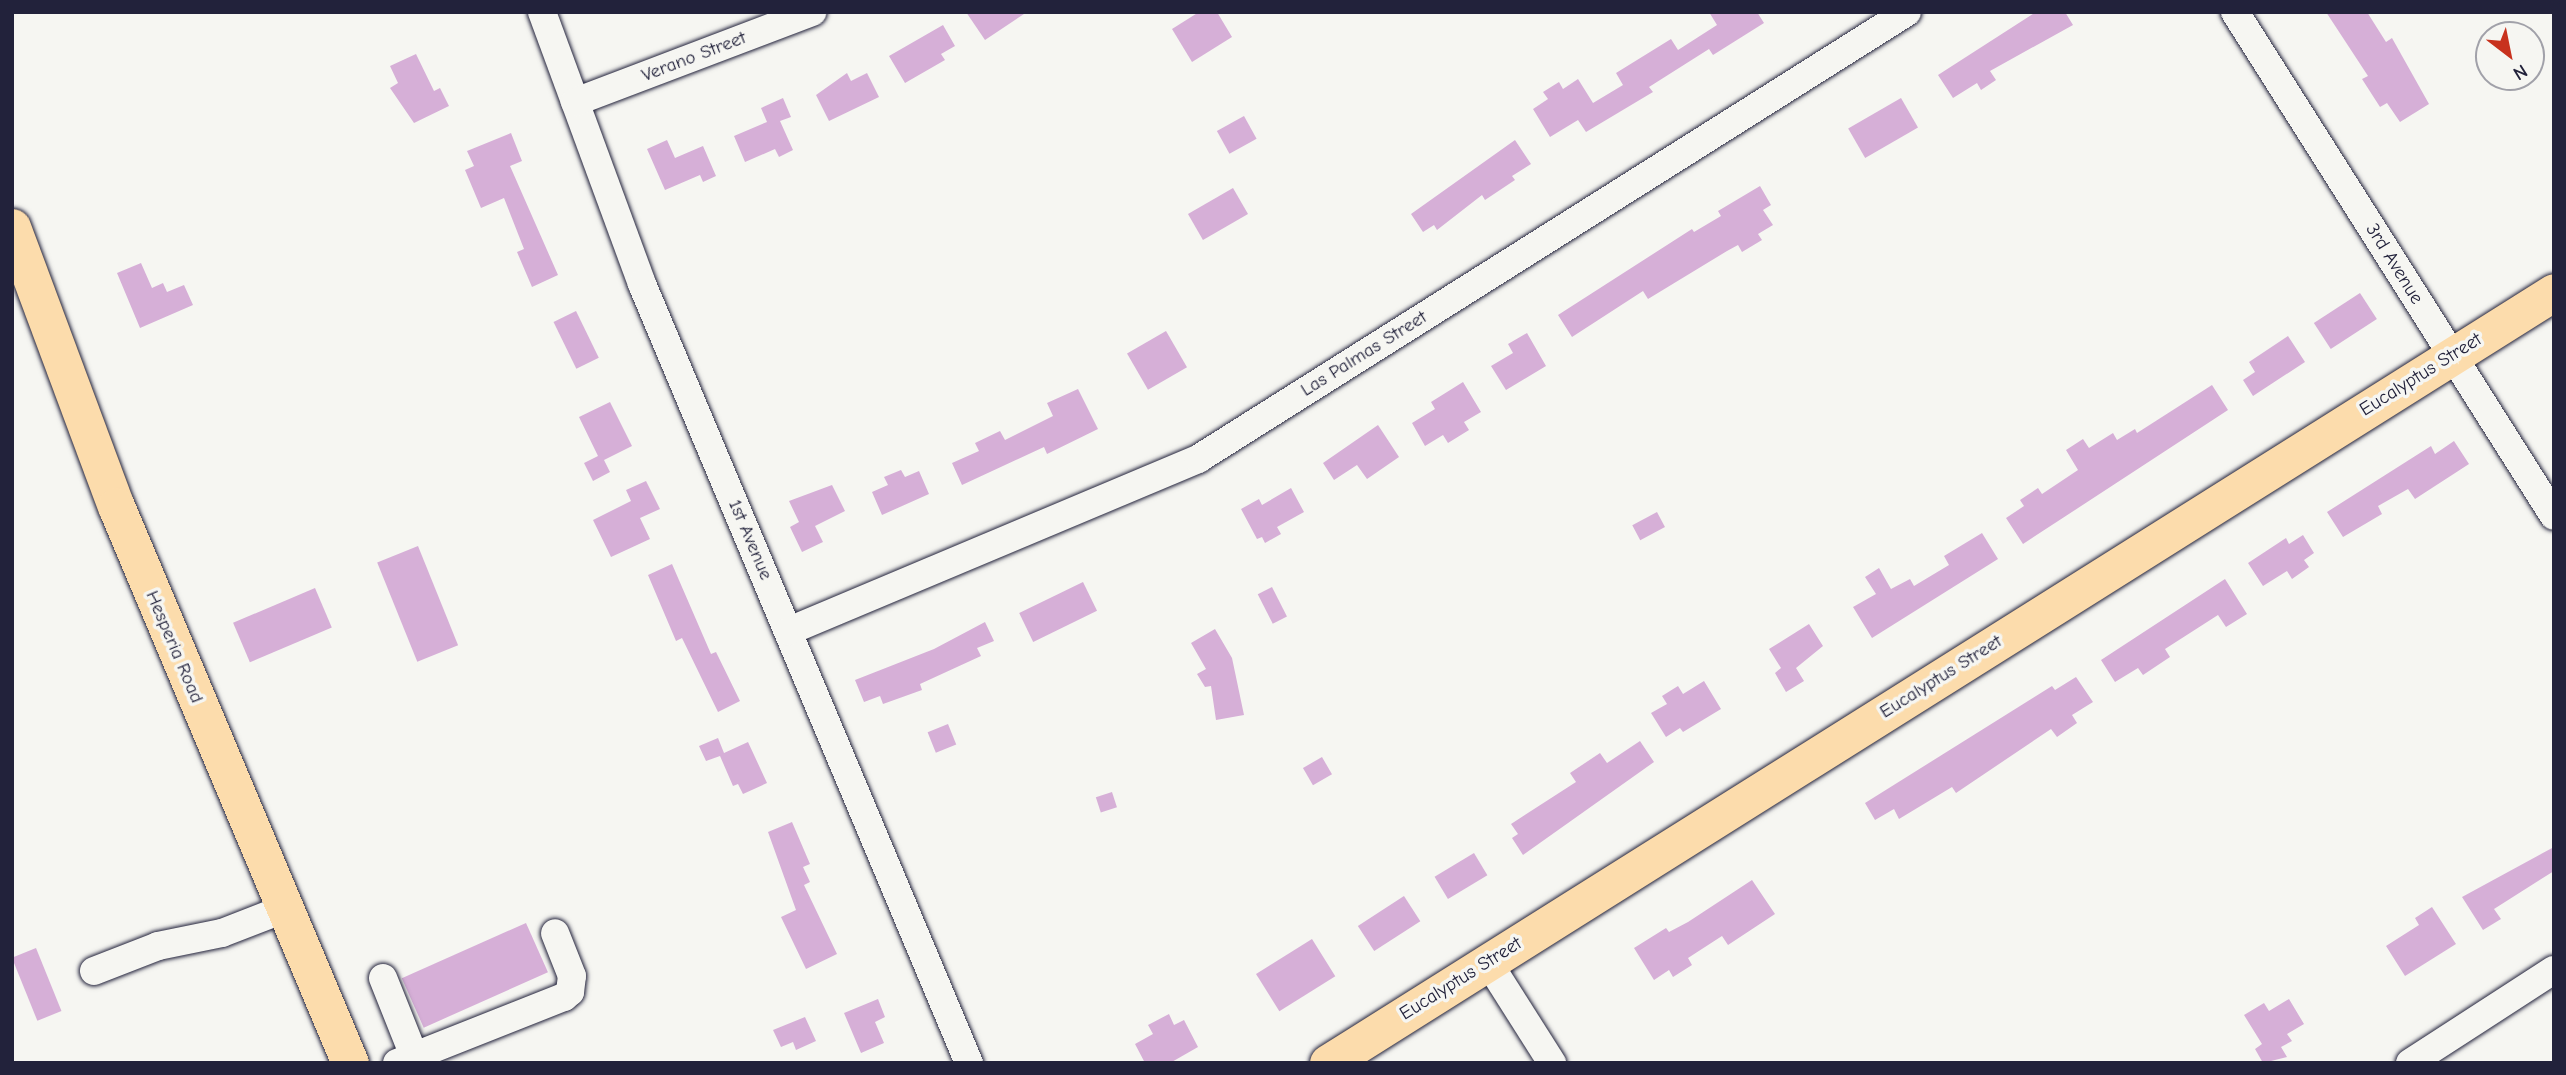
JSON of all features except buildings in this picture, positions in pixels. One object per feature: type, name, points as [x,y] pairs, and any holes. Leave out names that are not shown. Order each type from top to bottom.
[{"type":"main road","name":"Hesperia Road","points":[[12,227],[116,506],[350,1063]]},
{"type":"main road","name":"Eucalyptus Street","points":[[1328,1063],[2554,292]]},
{"type":"street","name":"1st Avenue","points":[[541,12],[642,284],[969,1063]]},
{"type":"street","name":"Verano Street","points":[[575,102],[812,12]]},
{"type":"street","name":"Las Palmas Street","points":[[789,631],[1198,459],[1907,12]]},
{"type":"street","name":"3rd Avenue","points":[[2235,12],[2554,516]]},
{"type":"street","points":[[94,971],[158,946],[222,933],[284,909]]},
{"type":"street","points":[[383,978],[405,1059],[570,992],[572,976],[555,933]]},
{"type":"street","points":[[1488,962],[1552,1063]]},
{"type":"street","points":[[2410,1063],[2554,970]]}]
